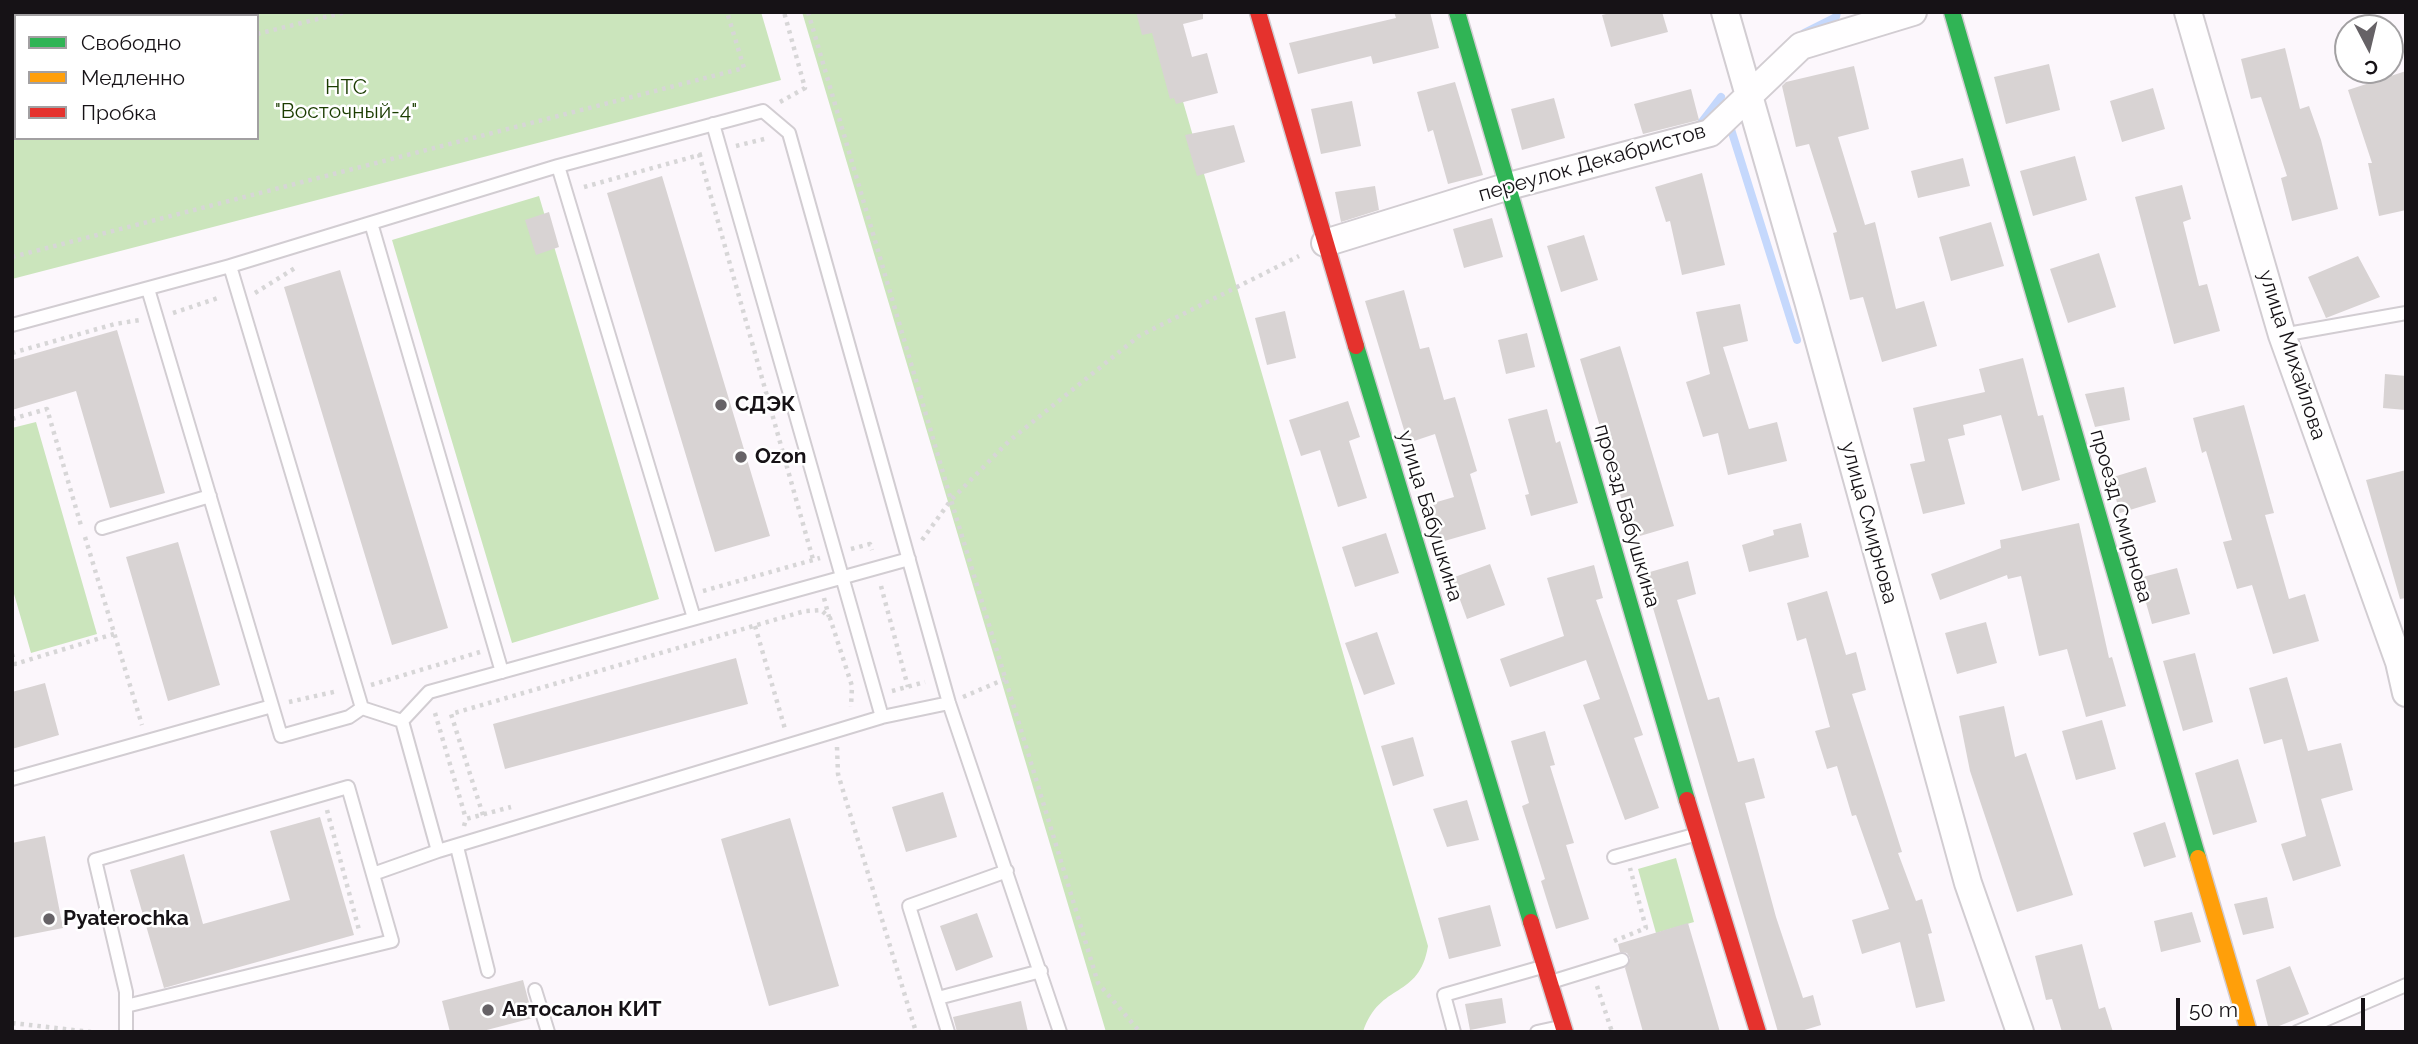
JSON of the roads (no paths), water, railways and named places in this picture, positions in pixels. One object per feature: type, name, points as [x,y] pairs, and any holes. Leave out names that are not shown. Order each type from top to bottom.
[{"type":"street","name":"улица Бабушкина","points":[[1258,12],[1325,243],[1564,1029]]},
{"type":"street","name":"проезд Бабушкина","points":[[1457,12],[1697,834],[1758,1032]]},
{"type":"street","name":"улица Смирнова","points":[[1725,12],[1968,883],[2020,1032]]},
{"type":"street","name":"переулок Декабристов","points":[[1325,243],[1509,186],[1710,133],[1801,46],[1913,12]]},
{"type":"street","name":"проезд Смирнова","points":[[1952,12],[2249,1032]]},
{"type":"street","name":"улица Михайлова","points":[[2188,12],[2282,335],[2399,662],[2406,694]]},
{"type":"lane","points":[[12,325],[230,266],[558,166],[763,111],[789,133],[949,703],[1041,971],[1059,1032]]},
{"type":"lane","points":[[713,124],[882,717]]},
{"type":"lane","points":[[558,166],[694,618]]},
{"type":"lane","points":[[371,223],[502,672]]},
{"type":"lane","points":[[230,266],[362,708]]},
{"type":"lane","points":[[148,289],[281,736],[349,717],[362,708]]},
{"type":"lane","points":[[2282,335],[2406,313]]},
{"type":"lane","points":[[100,534],[210,496]]},
{"type":"lane","points":[[401,721],[429,692],[909,559]]},
{"type":"lane","points":[[373,873],[882,717],[949,703]]},
{"type":"lane","points":[[12,779],[272,706]]},
{"type":"lane","points":[[362,708],[401,721]]},
{"type":"lane","points":[[401,721],[438,851]]},
{"type":"lane","points":[[126,1006],[392,941],[348,787],[95,860],[126,992],[126,1006],[126,1032]]},
{"type":"lane","points":[[1614,857],[1697,834]]},
{"type":"lane","points":[[457,847],[488,971]]},
{"type":"lane","points":[[948,1032],[909,906],[1007,871]]},
{"type":"lane","points":[[1454,1032],[1444,995],[1622,960]]},
{"type":"lane","points":[[938,998],[1041,971]]},
{"type":"lane","points":[[2297,1032],[2406,985]]},
{"type":"lane","points":[[535,990],[548,1032]]},
{"type":"lane","points":[[1537,1032],[1564,1029]]},
{"type":"waterway","points":[[1804,33],[1836,17],[1837,12]]},
{"type":"waterway","points":[[1698,127],[1721,97]]},
{"type":"waterway","points":[[1729,123],[1797,340]]},
{"type":"place","name":"СДЭК","points":[[721,405]]},
{"type":"place","name":"Ozon","points":[[741,457]]},
{"type":"place","name":"Pyaterochka","points":[[49,919]]},
{"type":"place","name":"Автосалон КИТ","points":[[488,1010]]},
{"type":"park label","name":"НТС \"Восточный-4\"","points":[[346,100]]}]
